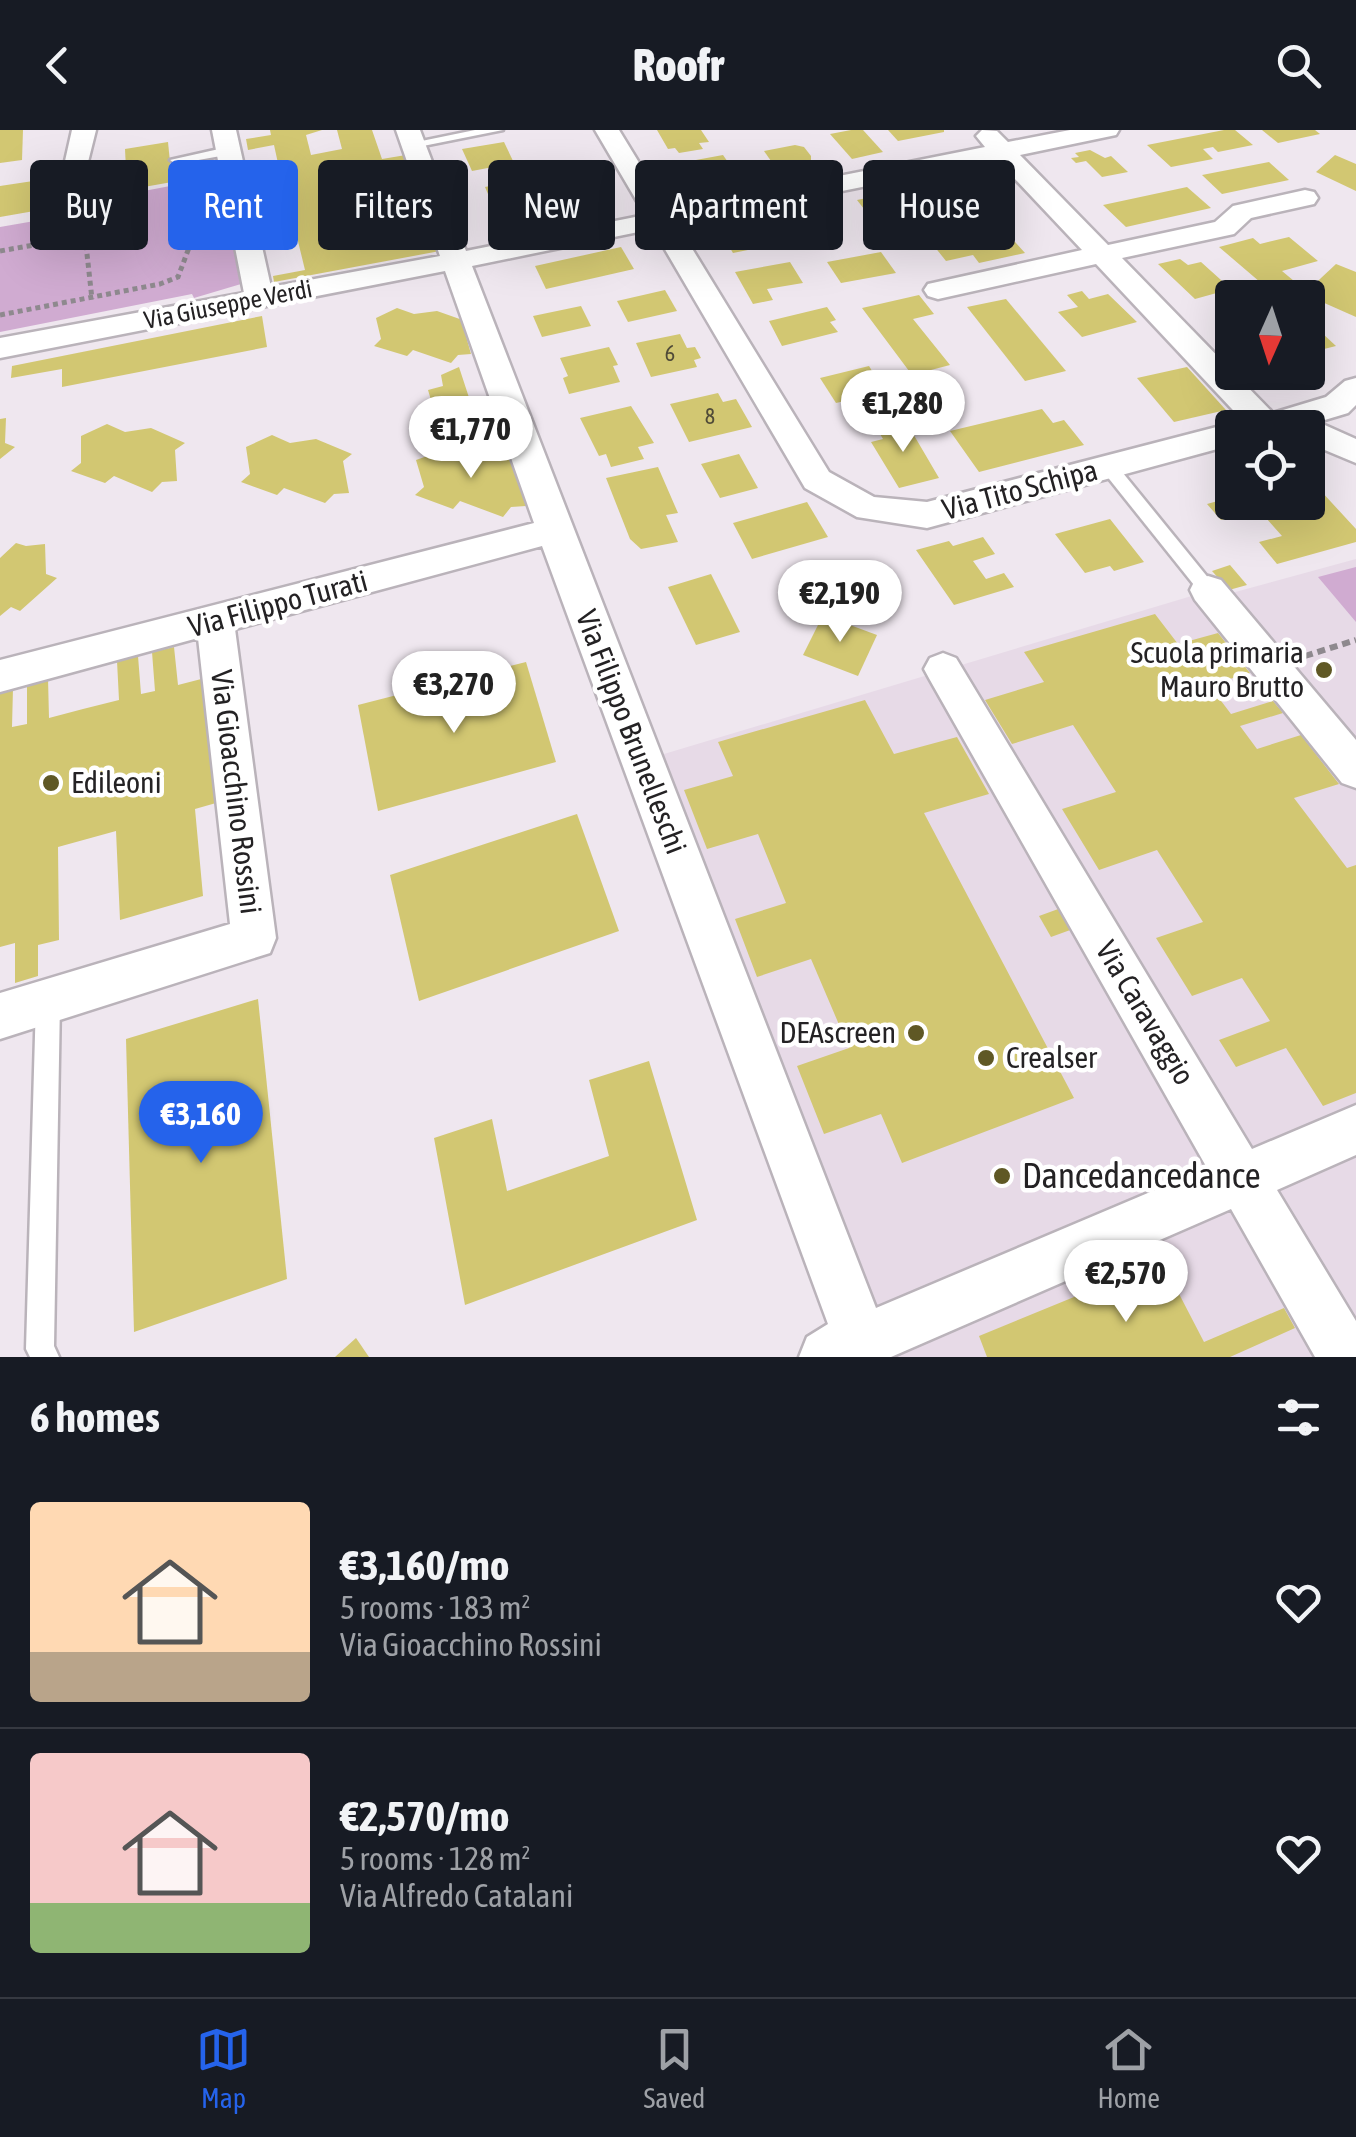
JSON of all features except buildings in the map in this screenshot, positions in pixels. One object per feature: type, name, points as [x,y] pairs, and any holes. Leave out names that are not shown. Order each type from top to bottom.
[{"type":"street","points":[[78,160],[84,130]]},
{"type":"street","name":"Via Tito Schipa","points":[[607,130],[635,175]]},
{"type":"street","name":"Via Giuseppe Verdi","points":[[843,176],[992,140],[1107,130]]},
{"type":"street","name":"Via Filippo Brunelleschi","points":[[411,137],[456,261],[538,535],[848,1349]]},
{"type":"street","points":[[992,140],[1102,256],[1268,410]]},
{"type":"street","points":[[938,290],[1224,228],[1242,212],[1304,198]]},
{"type":"street","name":"Via Giuseppe Verdi","points":[[0,348],[635,225]]},
{"type":"street","points":[[249,250],[259,298]]},
{"type":"street","name":"Via Tito Schipa","points":[[680,250],[817,480],[854,506],[884,514],[927,515],[1215,438]]},
{"type":"street","points":[[1323,410],[1356,388]]},
{"type":"street","points":[[1325,441],[1356,452]]},
{"type":"street","name":"Via Filippo Turati","points":[[0,676],[538,535]]},
{"type":"street","points":[[1208,590],[1356,770]]},
{"type":"street","name":"Via Gioacchino Rossini","points":[[0,1016],[254,938],[214,621]]},
{"type":"street","name":"Via Caravaggio","points":[[943,670],[1346,1357]]},
{"type":"street","points":[[848,1349],[1356,1130]]},
{"type":"lane","points":[[411,137],[497,130]]},
{"type":"lane","points":[[176,160],[226,141]]},
{"type":"lane","points":[[1108,466],[1208,590]]},
{"type":"lane","points":[[45,1357],[40,1349],[48,1002]]},
{"type":"path","points":[[0,251],[30,246]]},
{"type":"path","points":[[87,250],[96,329]]},
{"type":"path","points":[[0,316],[178,278],[188,250]]},
{"type":"shaded area","points":[[168,186],[168,250],[238,250],[244,278],[241,284],[194,298],[192,294],[0,332],[0,227],[30,222],[30,250],[148,250],[148,190]]},
{"type":"shaded area","name":"Scuola primaria Mauro Brutto","points":[[1356,559],[1356,747],[1228,594]]},
{"type":"shaded area","points":[[1356,567],[1356,622],[1318,577]]},
{"type":"shaded area","points":[[1205,592],[1356,778],[1356,1357],[886,1357],[654,757]]},
{"type":"place","name":"Scuola primaria Mauro Brutto","points":[[1324,670]]},
{"type":"place","name":"Edileoni","points":[[51,783]]},
{"type":"place","name":"DEAscreen","points":[[916,1033]]},
{"type":"place","name":"Crealser","points":[[986,1058]]},
{"type":"place","name":"Dancedancedance","points":[[1002,1176]]}]
